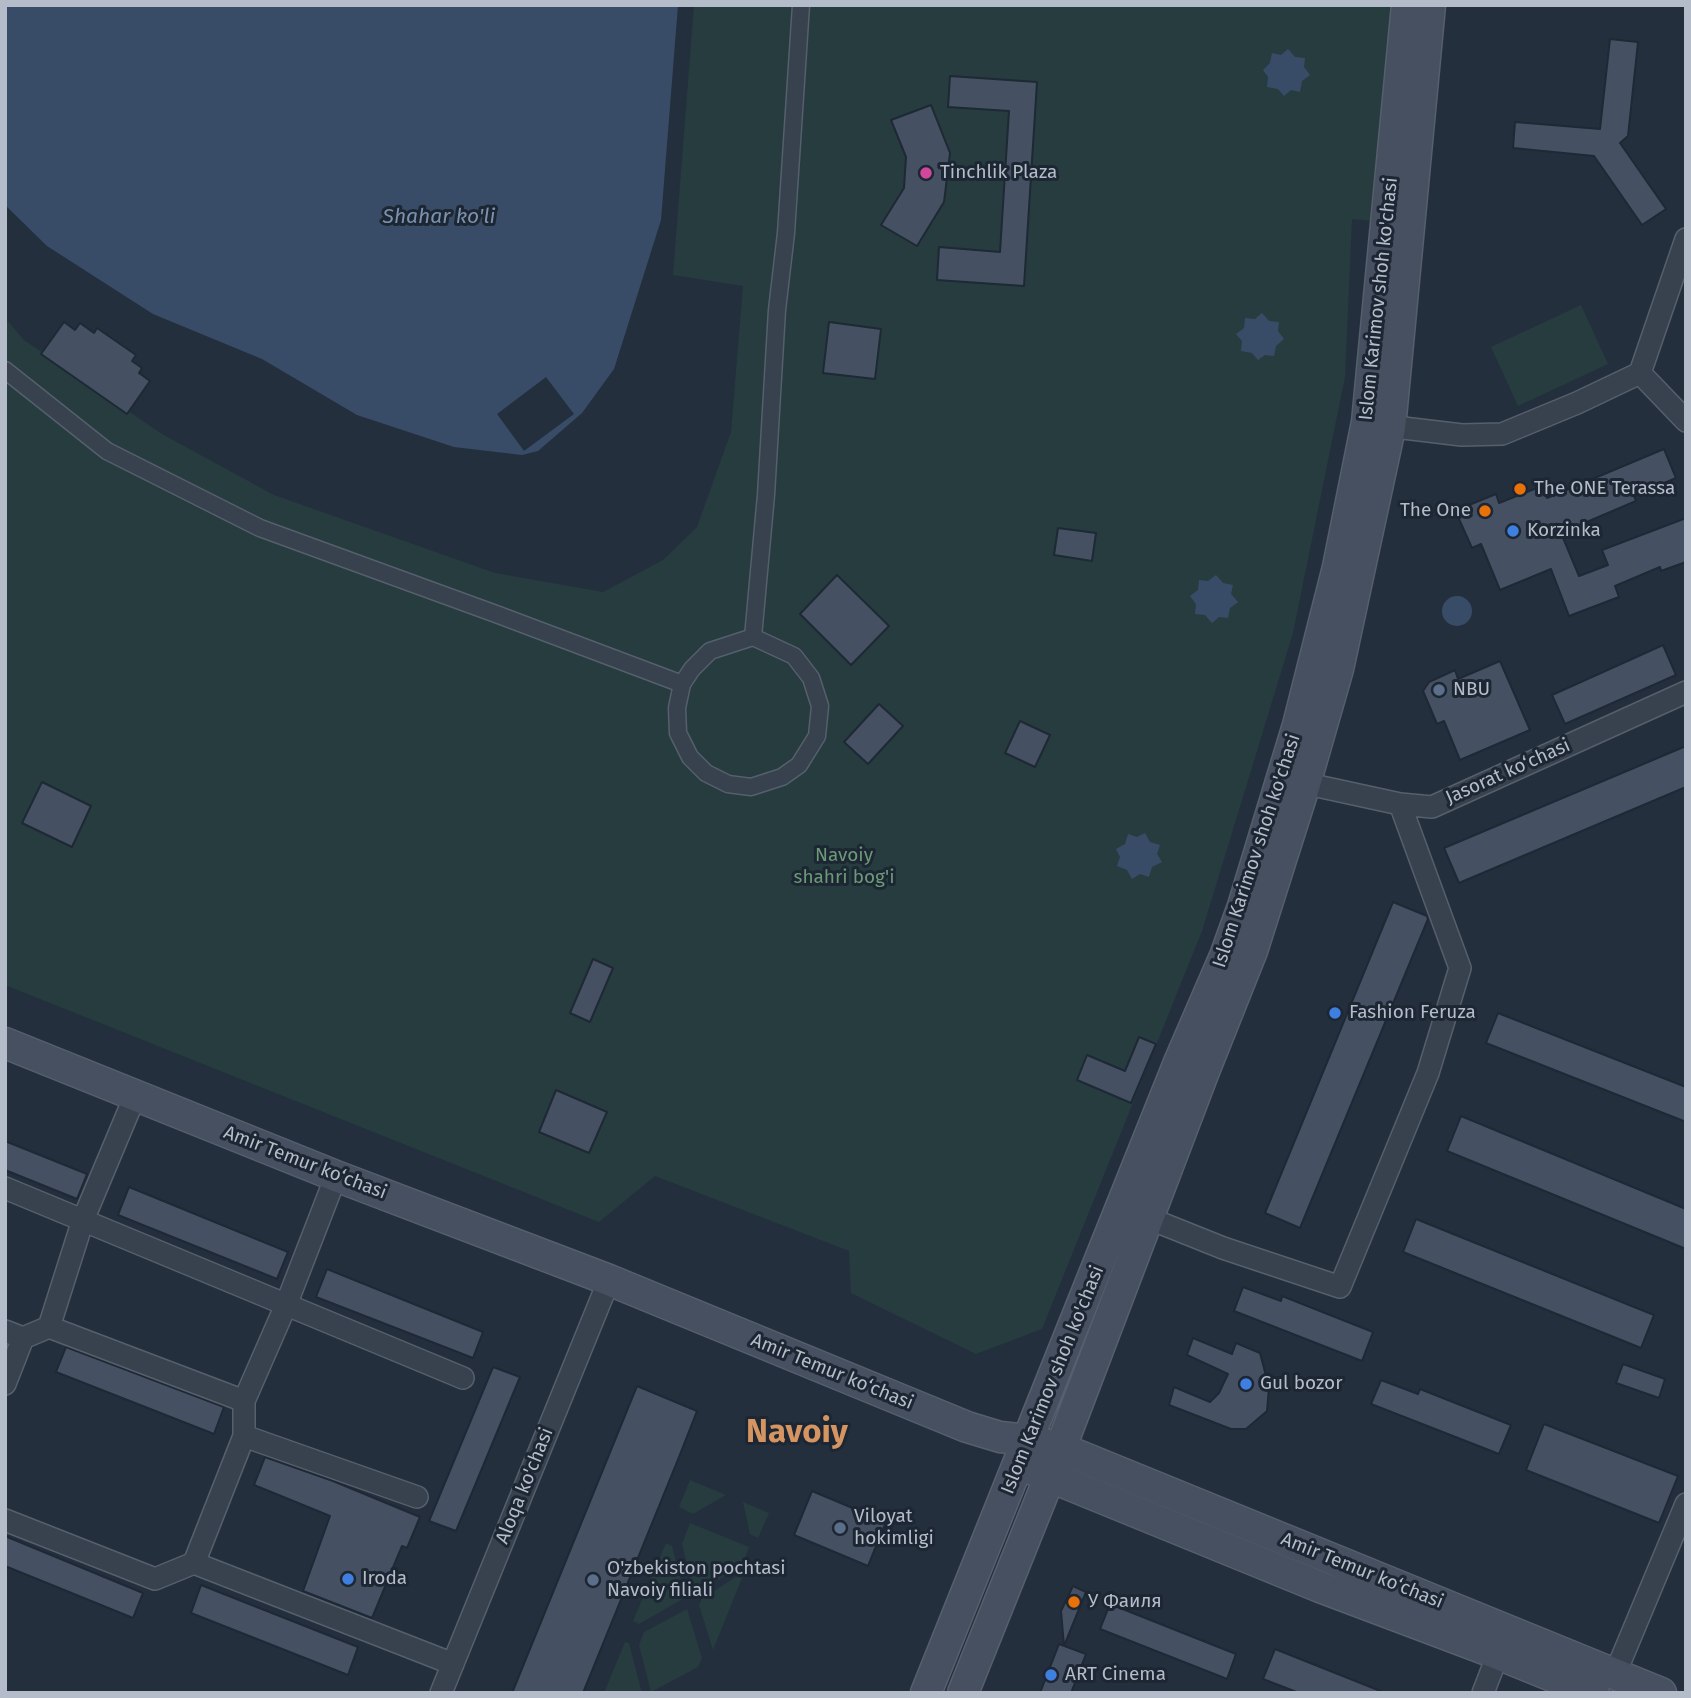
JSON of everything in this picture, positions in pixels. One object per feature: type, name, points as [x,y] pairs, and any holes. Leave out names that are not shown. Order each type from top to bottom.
[{"type":"main road","name":"Islom Karimov shoh ko'chasi","points":[[1379,425],[1408,5]]},
{"type":"main road","name":"Islom Karimov shoh ko'chasi","points":[[926,1693],[1180,1060],[1225,956],[1338,669],[1379,425],[1430,5]]},
{"type":"main road","name":"Islom Karimov shoh ko'chasi","points":[[963,1693],[1050,1476],[1252,951],[1294,780]]},
{"type":"main road","name":"Amir Temur ko‘chasi","points":[[5,1043],[131,1105]]},
{"type":"main road","name":"Amir Temur ko‘chasi","points":[[5,1063],[131,1105],[332,1185],[606,1288],[953,1442],[1023,1452],[1060,1448],[1605,1684]]},
{"type":"main road","name":"Amir Temur ko‘chasi","points":[[1023,1452],[1050,1476],[1320,1587],[1499,1654],[1605,1684],[1661,1693]]},
{"type":"street","points":[[753,637],[766,495],[777,310],[786,233],[801,5]]},
{"type":"street","points":[[1379,425],[1462,435],[1502,434],[1640,373],[1686,239]]},
{"type":"street","points":[[5,370],[107,451],[260,528],[682,684]]},
{"type":"street","points":[[1640,373],[1686,422]]},
{"type":"street","points":[[753,637],[794,656],[811,678],[820,706],[817,736],[799,765],[782,777],[751,787],[728,784],[706,773],[690,757],[678,733],[677,708],[682,684],[710,651],[753,637]]},
{"type":"street","name":"Jasorat ko‘chasi","points":[[1294,780],[1400,804],[1432,807],[1686,692]]},
{"type":"street","points":[[1148,1218],[1223,1248],[1340,1287],[1428,1073],[1460,968],[1400,804]]},
{"type":"street","points":[[49,1327],[83,1220],[131,1105]]},
{"type":"street","points":[[194,1563],[244,1436],[244,1401],[286,1305],[332,1185]]},
{"type":"street","points":[[5,1188],[463,1378]]},
{"type":"street","name":"Aloqa ko'chasi","points":[[441,1693],[606,1288]]},
{"type":"street","points":[[5,1384],[14,1334],[49,1327],[244,1401]]},
{"type":"street","points":[[244,1436],[416,1497]]},
{"type":"street","points":[[1605,1684],[1686,1504]]},
{"type":"street","points":[[5,1520],[155,1579],[194,1563],[453,1664]]},
{"type":"street","points":[[1483,1693],[1499,1654]]},
{"type":"green space","name":"Navoiy shahri bog'i","points":[[694,5],[1402,5],[1382,222],[1352,219],[1345,377],[1293,633],[1202,931],[1042,1329],[976,1354],[851,1293],[849,1251],[655,1176],[599,1222],[5,985],[5,318],[24,340],[162,434],[274,495],[495,573],[603,592],[663,560],[697,527],[731,432],[743,286],[673,275]]},
{"type":"green space","points":[[1581,305],[1608,364],[1518,406],[1491,347]]},
{"type":"green space","points":[[690,1480],[726,1495],[693,1514],[679,1507]]},
{"type":"green space","points":[[743,1502],[769,1513],[758,1538],[750,1534]]},
{"type":"green space","points":[[690,1523],[749,1547],[742,1566],[700,1590],[693,1588],[682,1544]]},
{"type":"green space","points":[[666,1543],[672,1546],[684,1592],[681,1600],[639,1624],[633,1621]]},
{"type":"green space","points":[[737,1576],[742,1578],[713,1650],[699,1605],[702,1599]]},
{"type":"green space","points":[[687,1609],[702,1658],[698,1667],[651,1692],[639,1645],[644,1632]]},
{"type":"green space","points":[[625,1642],[629,1643],[642,1693],[604,1693]]},
{"type":"water","name":"Shahar ko'li","points":[[5,5],[678,5],[661,220],[614,369],[582,413],[538,451],[522,455],[454,447],[357,415],[262,359],[153,314],[47,246],[5,205]]},
{"type":"water","points":[[1288,49],[1295,57],[1305,58],[1304,67],[1310,75],[1302,81],[1300,92],[1291,90],[1284,96],[1278,89],[1267,87],[1268,77],[1263,70],[1270,63],[1272,53],[1281,55]]},
{"type":"water","points":[[1262,313],[1269,321],[1279,322],[1278,331],[1284,339],[1276,346],[1274,356],[1265,355],[1258,360],[1252,353],[1241,351],[1242,341],[1236,334],[1244,328],[1245,318],[1255,319]]},
{"type":"water","points":[[1216,575],[1223,583],[1233,585],[1231,594],[1238,602],[1230,608],[1228,618],[1219,617],[1212,623],[1205,615],[1195,614],[1196,604],[1190,596],[1198,590],[1199,580],[1208,581]]},
{"type":"water","points":[[1457,596],[1468,600],[1472,611],[1468,622],[1457,626],[1446,622],[1442,611],[1446,600]]},
{"type":"water","points":[[1145,833],[1150,842],[1160,845],[1157,854],[1162,862],[1152,867],[1149,877],[1140,874],[1132,879],[1127,870],[1117,866],[1120,857],[1116,849],[1125,844],[1128,834],[1137,837]]},
{"type":"pier","points":[[546,377],[574,414],[524,451],[497,414]]},
{"type":"building","points":[[1610,39],[1638,42],[1628,136],[1620,143],[1666,209],[1642,225],[1594,156],[1513,148],[1515,122],[1600,129]]},
{"type":"building","points":[[950,76],[1037,82],[1024,286],[937,280],[939,247],[1000,252],[1009,111],[948,107]]},
{"type":"building","name":"Tinchlik Plaza","points":[[931,105],[950,153],[944,202],[917,246],[881,225],[904,188],[906,157],[891,120]]},
{"type":"building","points":[[64,322],[75,330],[80,323],[94,333],[97,328],[136,355],[132,361],[142,368],[139,373],[150,381],[127,414],[41,354]]},
{"type":"building","points":[[829,322],[881,329],[875,379],[823,373]]},
{"type":"building","points":[[1664,449],[1676,478],[1634,496],[1636,501],[1561,533],[1579,576],[1608,565],[1602,550],[1686,518],[1686,562],[1661,571],[1660,567],[1615,586],[1619,597],[1569,616],[1551,569],[1500,590],[1481,544],[1472,548],[1459,519],[1464,507],[1496,494],[1499,503],[1542,486],[1547,498]]},
{"type":"building","points":[[1058,528],[1096,533],[1092,561],[1054,555]]},
{"type":"building","points":[[837,575],[889,626],[851,665],[800,614]]},
{"type":"building","points":[[1663,645],[1676,675],[1565,724],[1552,695]]},
{"type":"building","points":[[1500,661],[1530,730],[1460,760],[1444,721],[1437,724],[1423,691],[1429,682],[1455,670],[1458,679]]},
{"type":"building","points":[[879,704],[903,726],[868,764],[844,742]]},
{"type":"building","points":[[1020,721],[1050,735],[1035,767],[1005,753]]},
{"type":"building","points":[[1686,746],[1686,787],[1459,883],[1444,848]]},
{"type":"building","points":[[42,782],[91,806],[72,847],[22,823]]},
{"type":"building","points":[[1393,902],[1427,916],[1428,919],[1300,1228],[1265,1213]]},
{"type":"building","points":[[593,959],[613,968],[590,1022],[570,1013]]},
{"type":"building","points":[[1498,1013],[1686,1087],[1686,1122],[1486,1043]]},
{"type":"building","points":[[1139,1037],[1156,1044],[1131,1103],[1077,1080],[1087,1055],[1125,1071]]},
{"type":"building","points":[[556,1090],[607,1112],[589,1153],[539,1132]]},
{"type":"building","points":[[1461,1116],[1686,1209],[1686,1249],[1447,1151]]},
{"type":"building","points":[[5,1141],[87,1174],[77,1199],[5,1170]]},
{"type":"building","points":[[129,1187],[288,1252],[277,1279],[118,1215]]},
{"type":"building","points":[[1416,1219],[1654,1315],[1641,1348],[1403,1252]]},
{"type":"building","points":[[327,1269],[483,1332],[473,1358],[316,1297]]},
{"type":"building","points":[[1243,1287],[1281,1301],[1282,1296],[1373,1332],[1362,1361],[1234,1311]]},
{"type":"building","name":"Gul bozor","points":[[1193,1338],[1232,1354],[1236,1343],[1260,1353],[1269,1387],[1267,1411],[1246,1429],[1231,1429],[1169,1405],[1174,1387],[1210,1402],[1219,1393],[1228,1374],[1187,1355]]},
{"type":"building","points":[[66,1347],[224,1407],[214,1434],[56,1372]]},
{"type":"building","points":[[1623,1364],[1665,1379],[1659,1398],[1616,1383]]},
{"type":"building","points":[[493,1367],[520,1377],[456,1531],[429,1521]]},
{"type":"building","points":[[1381,1380],[1418,1394],[1420,1389],[1511,1425],[1499,1454],[1371,1404]]},
{"type":"building","name":"O'zbekiston pochtasi Navoiy filiali","points":[[637,1386],[697,1411],[583,1693],[512,1693]]},
{"type":"building","points":[[1544,1424],[1678,1476],[1659,1523],[1526,1470]]},
{"type":"building","points":[[265,1457],[333,1481],[420,1517],[407,1548],[402,1546],[372,1618],[303,1591],[330,1516],[254,1485]]},
{"type":"building","name":"Viloyat hokimligi","points":[[812,1491],[886,1522],[868,1566],[794,1535]]},
{"type":"building","points":[[5,1536],[143,1593],[133,1618],[5,1566]]},
{"type":"building","points":[[201,1585],[358,1647],[348,1675],[191,1613]]},
{"type":"building","name":"У Фаиля","points":[[1073,1586],[1086,1592],[1064,1646],[1061,1611]]},
{"type":"building","points":[[1110,1604],[1236,1654],[1227,1679],[1100,1629]]},
{"type":"building","points":[[1059,1644],[1086,1654],[1071,1693],[1040,1693]]},
{"type":"building","points":[[1275,1649],[1383,1693],[1299,1693],[1263,1679]]},
{"type":"place","name":"Tinchlik Plaza","points":[[926,173]]},
{"type":"place","name":"The ONE Terassa","points":[[1520,489]]},
{"type":"place","name":"The One","points":[[1485,511]]},
{"type":"place","name":"Korzinka","points":[[1513,531]]},
{"type":"place","name":"NBU","points":[[1439,690]]},
{"type":"place","name":"Fashion Feruza","points":[[1335,1013]]},
{"type":"place","name":"Gul bozor","points":[[1246,1384]]},
{"type":"place","name":"Viloyat hokimligi","points":[[840,1528]]},
{"type":"place","name":"Iroda","points":[[348,1579]]},
{"type":"place","name":"O'zbekiston pochtasi Navoiy filiali","points":[[593,1580]]},
{"type":"place","name":"У Фаиля","points":[[1074,1602]]},
{"type":"place","name":"ART Cinema","points":[[1051,1675]]},
{"type":"district","name":"Navoiy","points":[[797,1433]]}]
